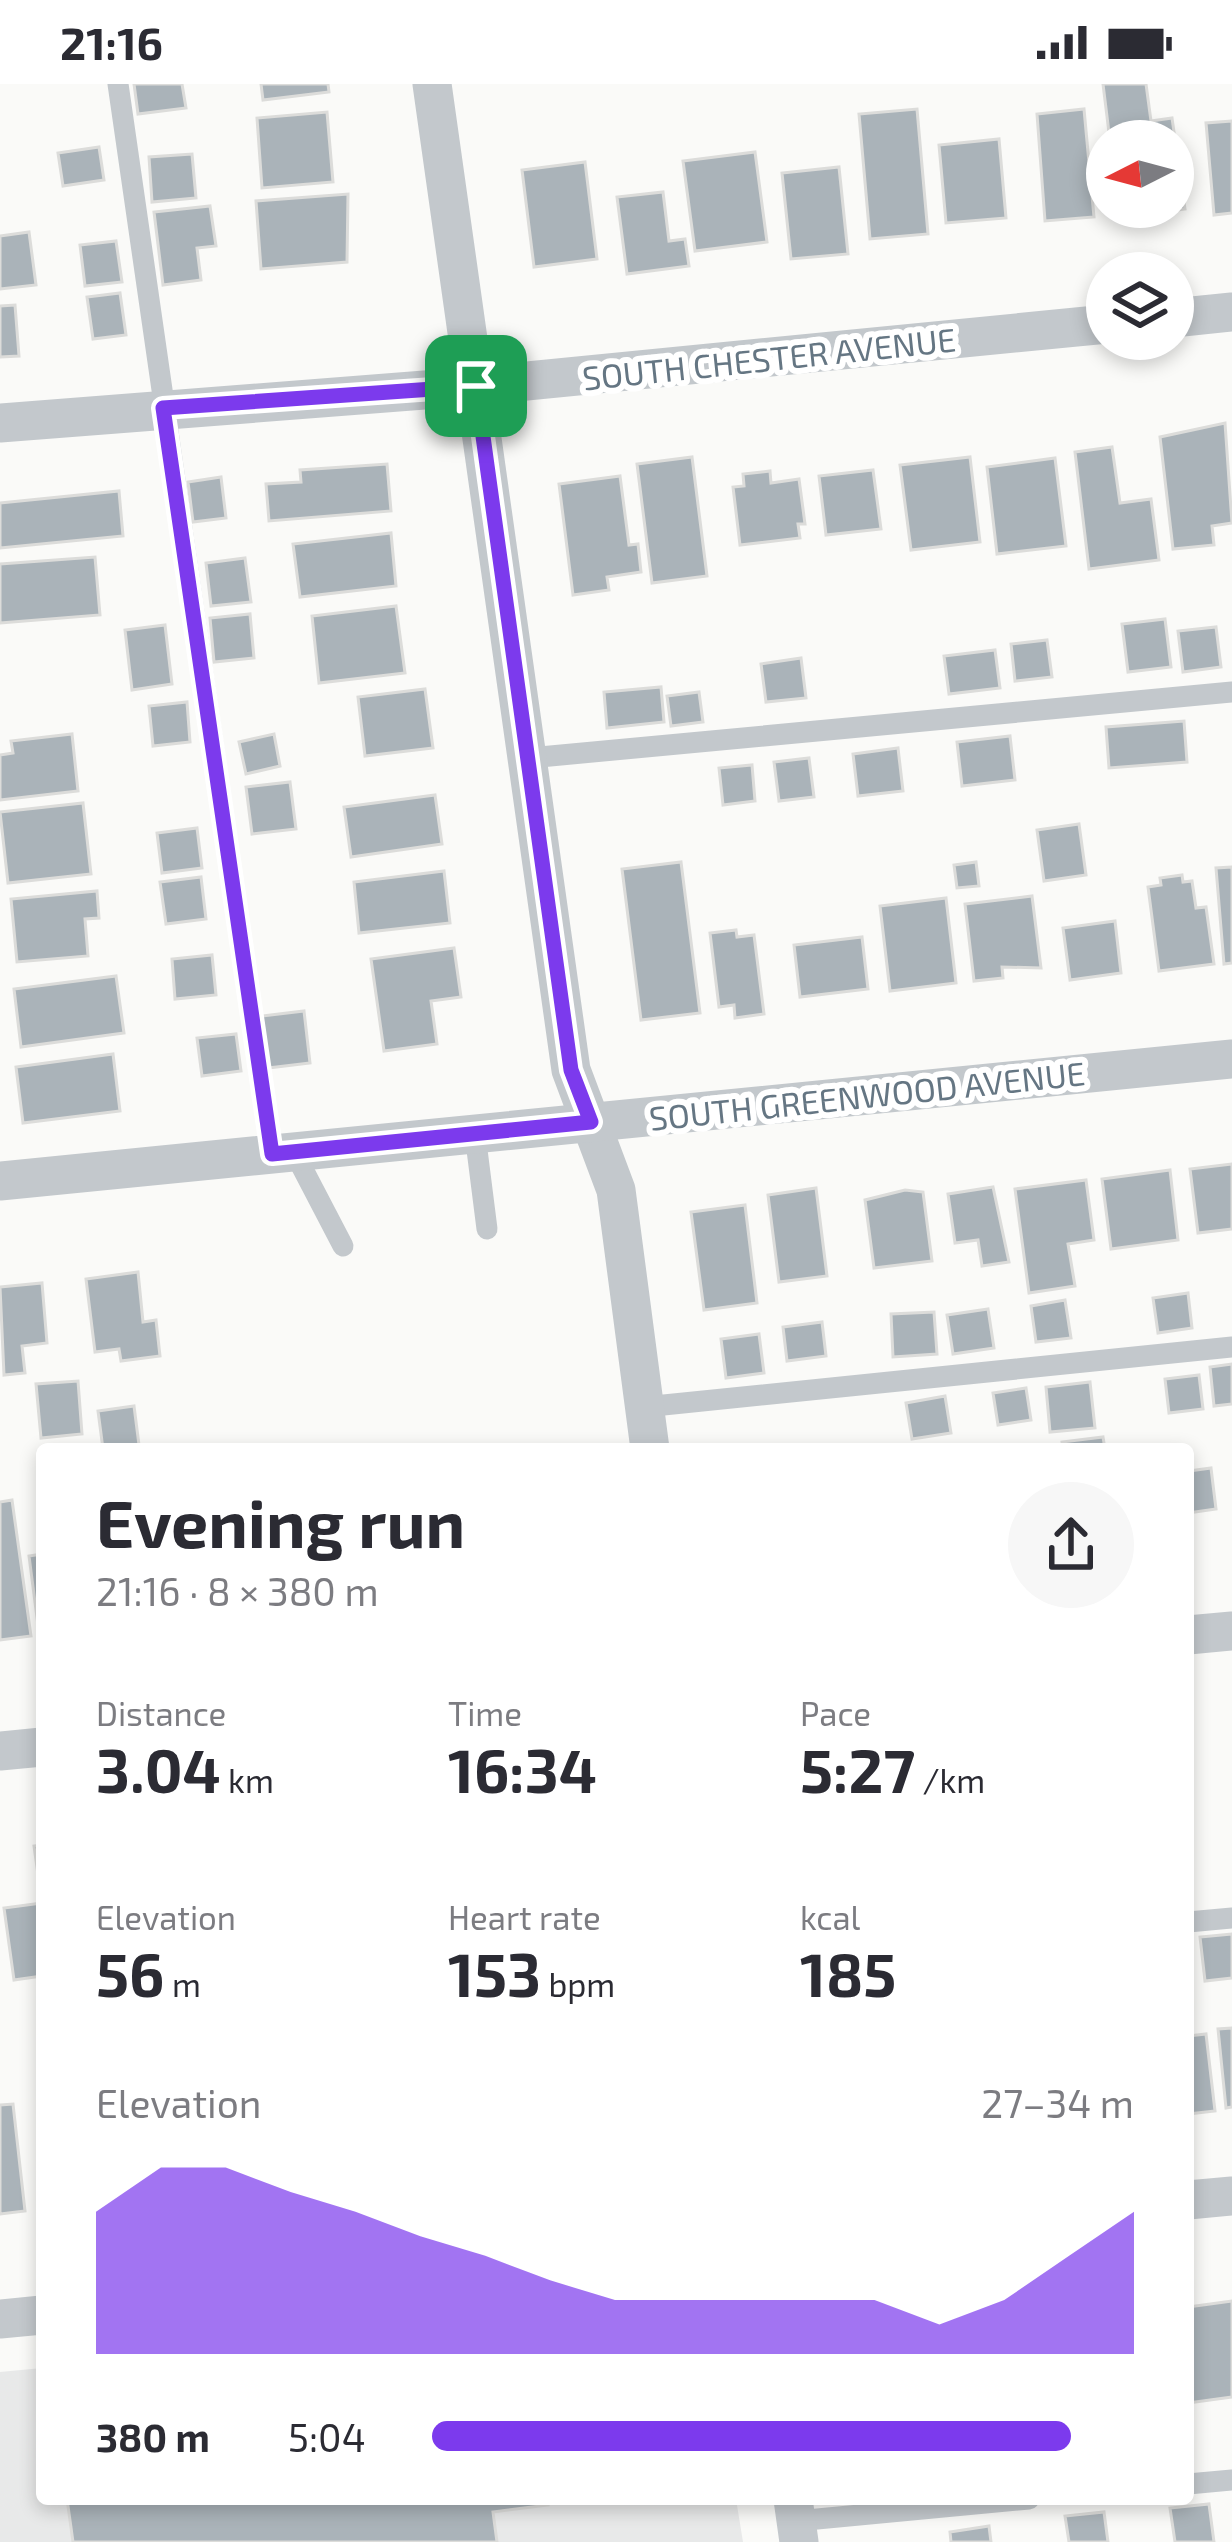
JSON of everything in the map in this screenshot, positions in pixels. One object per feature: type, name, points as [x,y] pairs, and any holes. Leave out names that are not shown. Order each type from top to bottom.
[{"type":"street","points":[[432,84],[571,1070],[616,1190],[649,1443]]},
{"type":"street","points":[[1194,315],[1232,312]]},
{"type":"street","name":"SOUTH CHESTER AVENUE","points":[[0,423],[476,386],[1086,326]]},
{"type":"street","name":"SOUTH GREENWOOD AVENUE","points":[[0,1180],[1232,1059]]},
{"type":"street","points":[[1194,1634],[1232,1630]]},
{"type":"street","points":[[0,1751],[36,1748]]},
{"type":"street","points":[[1194,2199],[1232,2196]]},
{"type":"street","points":[[0,2319],[36,2316]]},
{"type":"lane","points":[[118,84],[163,408],[283,1153],[343,1246]]},
{"type":"lane","points":[[529,758],[1232,692]]},
{"type":"lane","points":[[475,1134],[487,1228]]},
{"type":"lane","points":[[644,1407],[1232,1347]]},
{"type":"lane","points":[[1194,1921],[1232,1918]]},
{"type":"lane","points":[[1194,2483],[1232,2480]]},
{"type":"lane","points":[[796,2521],[965,2505]]},
{"type":"shaded area","points":[[36,2369],[36,2505],[737,2505],[743,2542],[0,2542],[0,2372]]},
{"type":"building","points":[[134,84],[182,84],[186,108],[138,114]]},
{"type":"building","points":[[261,84],[328,84],[329,92],[263,100]]},
{"type":"building","points":[[1103,84],[1146,84],[1151,120],[1107,120]]},
{"type":"building","points":[[917,109],[928,234],[870,239],[859,114]]},
{"type":"building","points":[[1084,109],[1086,218],[1045,221],[1037,114]]},
{"type":"building","points":[[327,112],[333,182],[262,188],[257,118]]},
{"type":"building","points":[[1232,121],[1232,213],[1214,215],[1206,123]]},
{"type":"building","points":[[999,139],[1006,218],[946,223],[939,145]]},
{"type":"building","points":[[99,147],[104,180],[63,186],[58,153]]},
{"type":"building","points":[[755,152],[767,242],[695,251],[683,161]]},
{"type":"building","points":[[192,154],[196,198],[152,202],[149,157]]},
{"type":"building","points":[[585,162],[597,259],[534,267],[522,170]]},
{"type":"building","points":[[839,167],[848,254],[791,259],[782,173]]},
{"type":"building","points":[[663,192],[669,241],[685,239],[689,266],[627,274],[617,197]]},
{"type":"building","points":[[348,194],[347,262],[261,269],[256,201]]},
{"type":"building","points":[[210,206],[216,246],[197,248],[201,280],[163,285],[154,212]]},
{"type":"building","points":[[29,232],[36,285],[0,289],[0,236]]},
{"type":"building","points":[[116,241],[122,282],[85,286],[80,245]]},
{"type":"building","points":[[120,293],[126,335],[93,339],[87,297]]},
{"type":"building","points":[[15,305],[19,356],[0,357],[0,306]]},
{"type":"building","points":[[1225,423],[1232,523],[1212,526],[1214,545],[1173,549],[1160,437]]},
{"type":"building","points":[[1112,447],[1120,503],[1151,499],[1159,560],[1089,569],[1075,452]]},
{"type":"building","points":[[692,457],[707,576],[652,583],[637,464]]},
{"type":"building","points":[[970,457],[980,542],[911,550],[900,465]]},
{"type":"building","points":[[1055,458],[1066,546],[997,554],[987,467]]},
{"type":"building","points":[[387,464],[391,511],[269,521],[266,484],[301,482],[300,470]]},
{"type":"building","points":[[873,470],[881,529],[826,535],[819,476]]},
{"type":"building","points":[[770,471],[771,483],[799,479],[805,524],[798,524],[800,538],[740,545],[733,487],[744,486],[743,474]]},
{"type":"building","points":[[620,476],[629,545],[638,544],[641,572],[607,577],[609,590],[573,595],[559,484]]},
{"type":"building","points":[[221,477],[226,518],[193,522],[188,482]]},
{"type":"building","points":[[119,491],[123,536],[0,548],[0,503]]},
{"type":"building","points":[[391,533],[396,586],[300,597],[293,544]]},
{"type":"building","points":[[95,557],[100,615],[0,623],[0,564]]},
{"type":"building","points":[[245,558],[251,602],[211,606],[206,563]]},
{"type":"building","points":[[396,606],[405,673],[319,683],[312,616]]},
{"type":"building","points":[[250,614],[254,658],[214,662],[210,618]]},
{"type":"building","points":[[1165,619],[1171,667],[1128,672],[1122,624]]},
{"type":"building","points":[[165,625],[172,684],[132,690],[125,630]]},
{"type":"building","points":[[1216,627],[1221,667],[1183,672],[1178,631]]},
{"type":"building","points":[[1047,640],[1052,677],[1015,681],[1011,644]]},
{"type":"building","points":[[995,650],[1000,688],[949,694],[944,656]]},
{"type":"building","points":[[801,658],[806,698],[766,702],[761,664]]},
{"type":"building","points":[[661,687],[664,722],[607,728],[604,692]]},
{"type":"building","points":[[425,689],[433,748],[365,756],[358,697]]},
{"type":"building","points":[[699,692],[703,722],[671,726],[667,696]]},
{"type":"building","points":[[187,702],[190,742],[153,746],[149,706]]},
{"type":"building","points":[[1184,721],[1187,762],[1109,768],[1106,727]]},
{"type":"building","points":[[72,734],[78,791],[0,800],[0,755],[13,753],[11,741]]},
{"type":"building","points":[[274,734],[280,766],[246,774],[239,742]]},
{"type":"building","points":[[1010,736],[1015,780],[962,786],[957,742]]},
{"type":"building","points":[[898,748],[903,791],[858,796],[853,754]]},
{"type":"building","points":[[809,758],[814,797],[779,801],[774,762]]},
{"type":"building","points":[[752,765],[755,801],[723,805],[719,768]]},
{"type":"building","points":[[290,782],[296,829],[252,834],[246,787]]},
{"type":"building","points":[[435,795],[442,844],[351,857],[344,807]]},
{"type":"building","points":[[83,803],[91,874],[8,883],[0,812]]},
{"type":"building","points":[[1079,824],[1086,875],[1044,881],[1037,830]]},
{"type":"building","points":[[197,828],[202,868],[162,873],[157,833]]},
{"type":"building","points":[[681,862],[700,1013],[641,1020],[622,869]]},
{"type":"building","points":[[976,862],[979,886],[957,888],[954,865]]},
{"type":"building","points":[[1232,867],[1232,963],[1224,964],[1216,868]]},
{"type":"building","points":[[444,871],[450,923],[359,933],[354,882]]},
{"type":"building","points":[[1182,875],[1183,882],[1192,881],[1196,908],[1206,907],[1214,964],[1159,971],[1148,887],[1161,885],[1160,878]]},
{"type":"building","points":[[201,877],[206,919],[166,924],[160,882]]},
{"type":"building","points":[[97,891],[99,918],[85,919],[88,956],[17,962],[11,899]]},
{"type":"building","points":[[1032,896],[1041,968],[1002,967],[1003,978],[974,981],[965,904]]},
{"type":"building","points":[[946,898],[956,983],[890,991],[880,906]]},
{"type":"building","points":[[1115,921],[1121,973],[1070,980],[1063,928]]},
{"type":"building","points":[[736,930],[737,937],[754,935],[764,1014],[735,1018],[734,1005],[719,1007],[710,933]]},
{"type":"building","points":[[862,937],[868,989],[800,997],[794,945]]},
{"type":"building","points":[[454,948],[461,997],[431,1001],[437,1044],[384,1051],[371,959]]},
{"type":"building","points":[[212,955],[216,995],[175,999],[172,959]]},
{"type":"building","points":[[116,976],[124,1033],[21,1047],[14,989]]},
{"type":"building","points":[[304,1011],[310,1063],[268,1068],[262,1016]]},
{"type":"building","points":[[236,1034],[241,1071],[202,1076],[197,1038]]},
{"type":"building","points":[[113,1054],[120,1111],[23,1123],[16,1067]]},
{"type":"building","points":[[1232,1164],[1232,1229],[1198,1233],[1190,1169]]},
{"type":"building","points":[[1170,1170],[1178,1240],[1111,1249],[1102,1179]]},
{"type":"building","points":[[1086,1180],[1094,1240],[1068,1244],[1075,1286],[1029,1293],[1015,1189]]},
{"type":"building","points":[[993,1187],[1009,1262],[982,1266],[978,1240],[955,1243],[948,1194]]},
{"type":"building","points":[[816,1188],[827,1276],[779,1282],[768,1195]]},
{"type":"building","points":[[905,1190],[923,1192],[932,1261],[874,1268],[865,1200]]},
{"type":"building","points":[[745,1205],[757,1303],[704,1310],[691,1212]]},
{"type":"building","points":[[138,1272],[143,1322],[156,1320],[160,1356],[121,1361],[119,1349],[95,1352],[86,1279]]},
{"type":"building","points":[[42,1283],[47,1343],[22,1346],[25,1373],[4,1375],[0,1287]]},
{"type":"building","points":[[1188,1293],[1192,1328],[1158,1333],[1153,1298]]},
{"type":"building","points":[[1065,1300],[1071,1338],[1036,1342],[1031,1306]]},
{"type":"building","points":[[988,1309],[994,1348],[953,1354],[947,1315]]},
{"type":"building","points":[[934,1312],[937,1354],[893,1357],[891,1314]]},
{"type":"building","points":[[822,1322],[826,1356],[787,1361],[783,1327]]},
{"type":"building","points":[[759,1334],[764,1373],[726,1378],[721,1339]]},
{"type":"building","points":[[1232,1364],[1232,1404],[1214,1406],[1210,1367]]},
{"type":"building","points":[[1199,1375],[1203,1409],[1169,1413],[1165,1379]]},
{"type":"building","points":[[78,1381],[82,1434],[41,1438],[36,1384]]},
{"type":"building","points":[[1090,1382],[1095,1428],[1050,1432],[1046,1387]]},
{"type":"building","points":[[1026,1388],[1031,1420],[998,1425],[993,1393]]},
{"type":"building","points":[[945,1396],[951,1433],[912,1439],[906,1403]]},
{"type":"building","points":[[134,1406],[139,1443],[102,1443],[98,1411]]},
{"type":"building","points":[[1103,1437],[1104,1443],[1062,1443]]},
{"type":"building","points":[[1211,1468],[1216,1509],[1194,1512],[1194,1470]]},
{"type":"building","points":[[12,1500],[31,1636],[0,1640],[0,1502]]},
{"type":"building","points":[[36,1555],[36,1610],[29,1556]]},
{"type":"building","points":[[36,1904],[36,1977],[14,1980],[4,1908]]},
{"type":"building","points":[[1232,1934],[1232,1978],[1205,1981],[1200,1937]]},
{"type":"building","points":[[1232,2028],[1232,2107],[1226,2108],[1218,2029]]},
{"type":"building","points":[[1206,2034],[1215,2111],[1194,2113],[1194,2035]]},
{"type":"building","points":[[13,2104],[25,2211],[0,2214],[0,2105]]},
{"type":"building","points":[[1232,2301],[1232,2397],[1194,2402],[1194,2306]]},
{"type":"building","points":[[1209,2504],[1214,2542],[1175,2542],[1170,2508]]},
{"type":"building","points":[[68,2505],[548,2505],[493,2512],[497,2542],[73,2542]]},
{"type":"building","points":[[1104,2512],[1108,2542],[1069,2542],[1065,2516]]},
{"type":"building","points":[[989,2526],[991,2542],[951,2542],[950,2532]]},
{"type":"route","points":[[476,386],[571,1070],[591,1122],[272,1154],[163,408],[476,386]]}]
